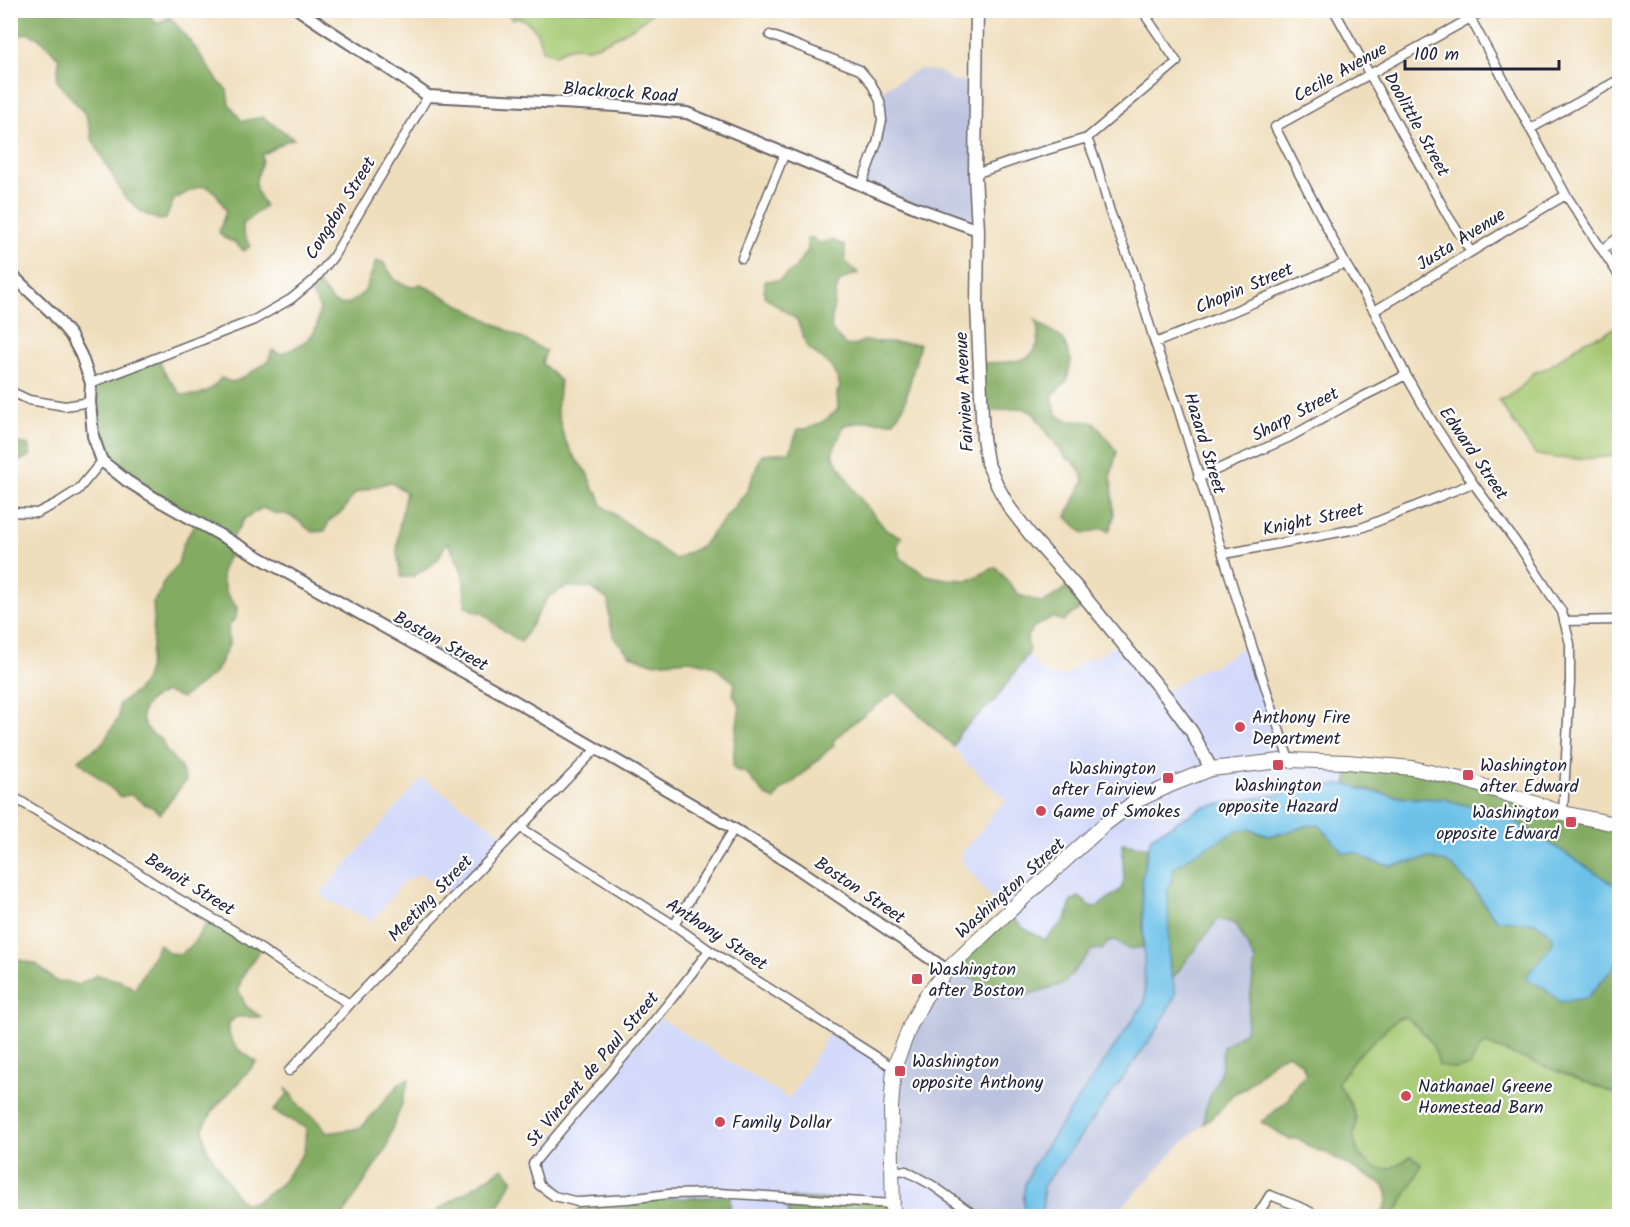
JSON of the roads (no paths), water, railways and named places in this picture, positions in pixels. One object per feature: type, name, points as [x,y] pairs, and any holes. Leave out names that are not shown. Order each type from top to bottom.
[{"type":"main road","name":"Fairview Avenue","points":[[977,10],[975,174],[978,230],[977,305],[983,438],[987,462],[1009,507],[1168,699],[1192,732],[1211,769]]},
{"type":"main road","name":"Washington Street","points":[[893,1210],[891,1108],[894,1068],[910,1026],[925,997],[947,970],[994,925],[1105,824],[1136,801],[1211,769],[1289,760],[1347,762],[1412,768],[1465,780],[1563,813],[1620,825]]},
{"type":"street","points":[[299,10],[428,96]]},
{"type":"street","points":[[975,174],[1088,138],[1177,62],[1147,18],[1156,10]]},
{"type":"street","name":"Doolittle Street","points":[[1334,10],[1448,216],[1471,252]]},
{"type":"street","name":"Cecile Avenue","points":[[1275,127],[1371,74],[1468,14],[1485,10]]},
{"type":"street","points":[[1468,14],[1566,195],[1620,277]]},
{"type":"street","points":[[770,35],[860,70],[871,83],[880,101],[882,120],[877,143],[861,186]]},
{"type":"street","points":[[1530,129],[1620,80]]},
{"type":"street","name":"Blackrock Road","points":[[428,96],[617,106],[687,113],[861,186],[978,230]]},
{"type":"street","name":"Congdon Street","points":[[91,383],[254,320],[291,299],[314,280],[339,247],[428,96]]},
{"type":"street","name":"Edward Street","points":[[1275,127],[1345,262],[1374,311],[1432,421],[1562,612],[1570,644],[1563,813]]},
{"type":"street","name":"Hazard Street","points":[[1088,138],[1110,212],[1133,270],[1178,408],[1198,478],[1289,760]]},
{"type":"street","points":[[742,258],[785,153]]},
{"type":"street","name":"Justa Avenue","points":[[1374,311],[1566,195]]},
{"type":"street","points":[[1602,250],[1620,236]]},
{"type":"street","name":"Chopin Street","points":[[1155,342],[1218,318],[1345,262]]},
{"type":"street","points":[[10,273],[53,314],[71,336],[81,355],[91,383],[93,436],[102,461],[78,490],[59,502],[37,513],[10,512]]},
{"type":"street","name":"Sharp Street","points":[[1198,478],[1290,437],[1406,375]]},
{"type":"street","points":[[10,391],[29,400],[65,406],[90,402]]},
{"type":"street","name":"Boston Street","points":[[102,461],[127,481],[163,503],[507,697],[734,829],[797,868],[947,970]]},
{"type":"street","name":"Knight Street","points":[[1224,554],[1361,528],[1473,483]]},
{"type":"street","points":[[1564,621],[1620,620]]},
{"type":"street","name":"Meeting Street","points":[[289,1071],[350,1004],[596,749]]},
{"type":"street","name":"Benoit Street","points":[[10,795],[350,1004]]},
{"type":"street","name":"Anthony Street","points":[[521,828],[894,1068]]},
{"type":"street","points":[[674,925],[734,829]]},
{"type":"street","name":"St Vincent de Paul Street","points":[[709,950],[679,992],[533,1164],[539,1185],[555,1196],[578,1202],[669,1194],[719,1193],[893,1210]]},
{"type":"street","points":[[892,1170],[906,1171],[915,1175],[976,1216]]},
{"type":"street","points":[[1257,1216],[1270,1195],[1318,1216]]},
{"type":"water","points":[[1338,784],[1405,798],[1444,799],[1475,808],[1500,811],[1619,888],[1619,961],[1587,998],[1560,1002],[1545,988],[1530,981],[1527,976],[1553,943],[1552,935],[1535,922],[1496,920],[1473,888],[1446,862],[1428,858],[1391,866],[1370,861],[1358,853],[1344,853],[1319,825],[1309,825],[1269,836],[1248,829],[1239,830],[1196,853],[1174,868],[1168,891],[1169,964],[1176,994],[1157,1030],[1043,1186],[1043,1216],[1024,1216],[1024,1188],[1030,1170],[1145,1002],[1142,877],[1151,837],[1203,807]]},
{"type":"place","name":"Anthony Fire Department","points":[[1240,727]]},
{"type":"place","name":"Washington opposite Hazard","points":[[1278,765]]},
{"type":"place","name":"Washington after Edward","points":[[1468,775]]},
{"type":"place","name":"Washington after Fairview","points":[[1168,778]]},
{"type":"place","name":"Game of Smokes","points":[[1041,811]]},
{"type":"place","name":"Washington opposite Edward","points":[[1571,822]]},
{"type":"place","name":"Washington after Boston","points":[[917,979]]},
{"type":"place","name":"Washington opposite Anthony","points":[[900,1071]]},
{"type":"place","name":"Nathanael Greene Homestead Barn","points":[[1406,1096]]},
{"type":"place","name":"Family Dollar","points":[[720,1122]]}]
